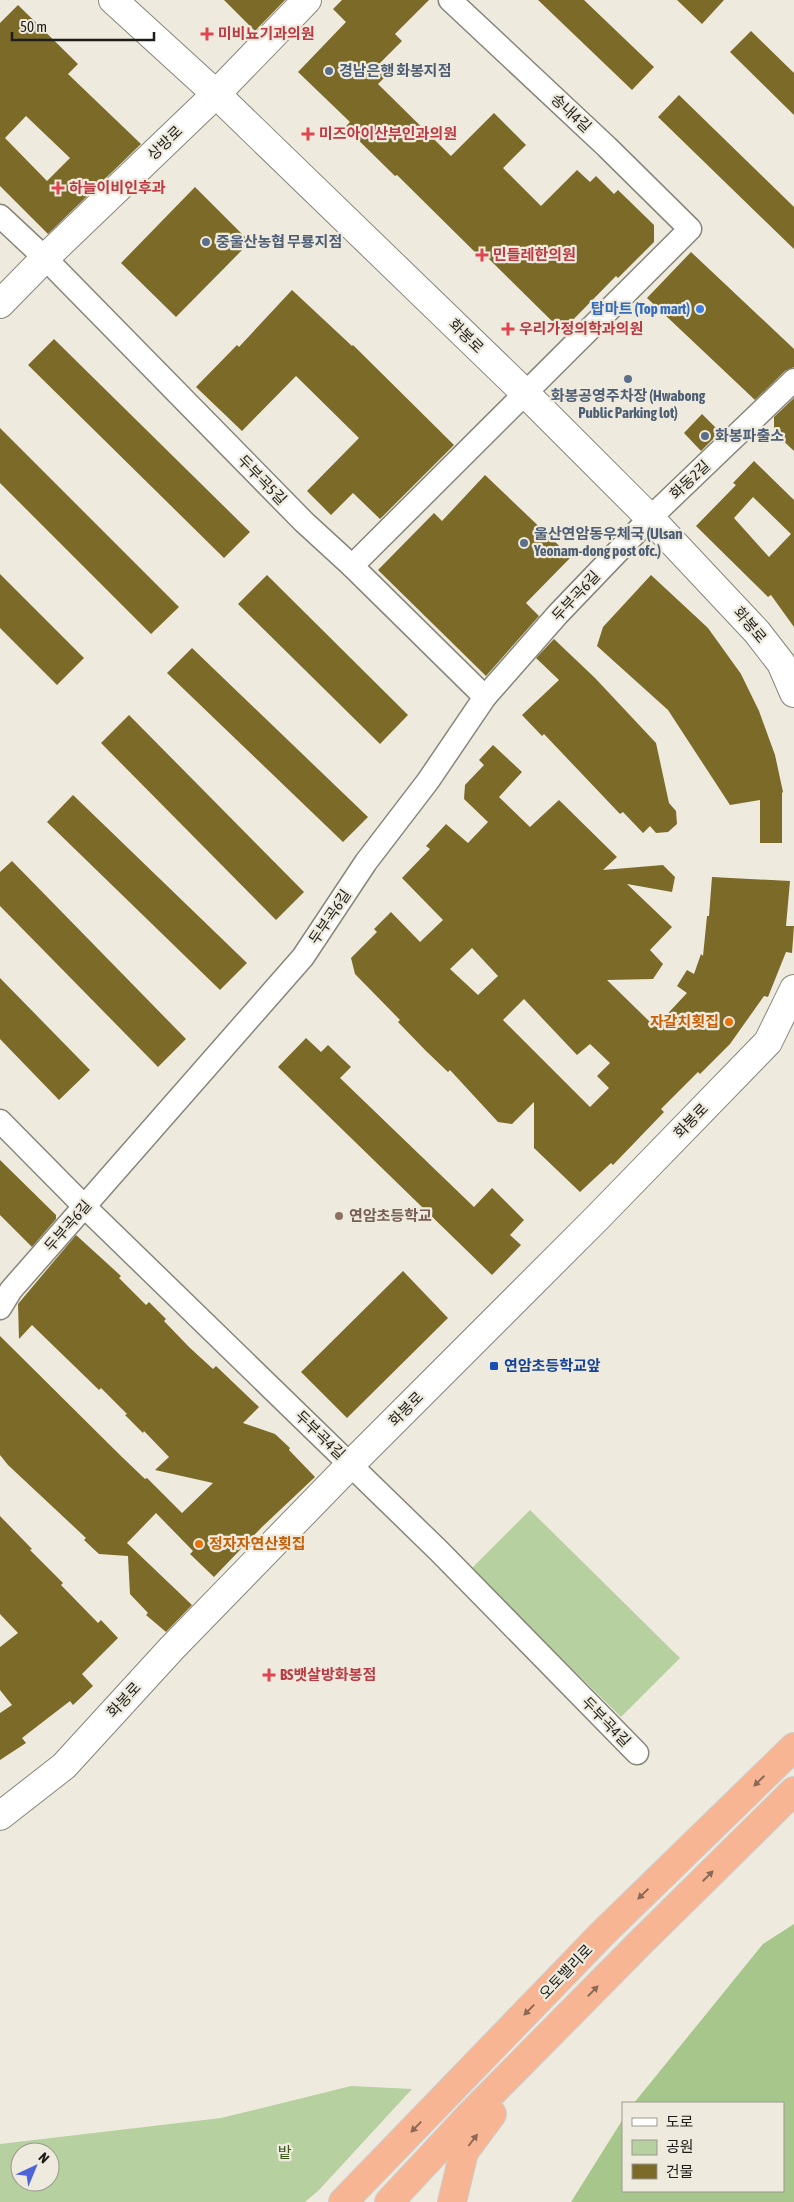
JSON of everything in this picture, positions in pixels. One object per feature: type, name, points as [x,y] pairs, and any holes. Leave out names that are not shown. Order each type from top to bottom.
[{"type":"highway","name":"오토밸리로","points":[[342,2202],[602,1934],[794,1747]]},
{"type":"highway","points":[[389,2202],[642,1940],[794,1791]]},
{"type":"highway","points":[[452,2202],[464,2152],[543,2043]]},
{"type":"highway","points":[[336,2202],[367,2178]]},
{"type":"street","name":"화봉로","points":[[113,0],[216,94],[525,393],[650,518],[757,632],[781,663],[794,693]]},
{"type":"street","name":"상방로","points":[[0,304],[45,258],[216,94],[307,0]]},
{"type":"street","name":"송내4길","points":[[450,0],[607,147],[690,229],[525,393]]},
{"type":"street","name":"두부곡5길","points":[[0,216],[45,258],[304,522],[352,566],[485,697]]},
{"type":"street","name":"화동2길","points":[[650,518],[794,380]]},
{"type":"street","points":[[352,566],[525,393]]},
{"type":"street","name":"두부곡6길","points":[[0,1308],[11,1290],[303,957],[366,862],[428,781],[485,697],[558,614],[650,518]]},
{"type":"street","name":"화봉로","points":[[0,1816],[64,1766],[172,1648],[350,1464],[577,1238],[768,1042],[794,989]]},
{"type":"street","name":"두부곡4길","points":[[0,1122],[439,1551],[637,1753]]},
{"type":"green space","points":[[530,1510],[680,1658],[621,1717],[471,1569]]},
{"type":"green space","points":[[794,1924],[794,2202],[571,2202],[622,2121],[622,2192],[784,2192],[784,2102],[635,2102],[763,1944]]},
{"type":"green space","name":"밭","points":[[351,2086],[412,2089],[319,2190],[305,2202],[0,2202],[0,2144],[10,2143],[10,2192],[60,2192],[60,2142],[17,2142],[221,2118]]},
{"type":"building","points":[[224,0],[285,0],[255,31]]},
{"type":"building","points":[[342,0],[429,0],[395,34],[402,41],[376,67],[386,76],[378,84],[451,156],[494,113],[526,145],[503,168],[541,206],[577,170],[590,182],[596,176],[614,194],[618,190],[654,225],[654,242],[618,278],[616,276],[562,331],[487,257],[484,261],[397,175],[395,176],[345,127],[350,122],[298,72],[346,22],[333,9]]},
{"type":"building","points":[[538,0],[584,0],[654,67],[632,90]]},
{"type":"building","points":[[677,0],[724,0],[702,24]]},
{"type":"building","points":[[18,5],[78,64],[68,74],[141,144],[48,234],[0,186],[0,23]],"holes":[[[26,116],[70,158],[47,181],[5,138]]]},
{"type":"building","points":[[751,31],[794,73],[794,115],[730,52]]},
{"type":"building","points":[[679,95],[794,207],[794,249],[658,117]]},
{"type":"building","points":[[195,187],[250,242],[176,317],[121,263]]},
{"type":"building","points":[[691,252],[794,349],[794,367],[785,371],[755,400],[647,298]]},
{"type":"building","points":[[292,290],[353,345],[454,445],[380,519],[353,493],[331,515],[307,491],[359,438],[296,376],[242,431],[196,387],[237,345],[239,347]]},
{"type":"building","points":[[54,339],[250,532],[224,558],[28,365]]},
{"type":"building","points":[[794,398],[794,451],[774,432],[774,417]]},
{"type":"building","name":"화봉파출소","points":[[702,414],[720,432],[701,451],[684,433]]},
{"type":"building","points":[[0,428],[179,607],[151,634],[0,483]]},
{"type":"building","points":[[754,461],[794,500],[794,627],[771,595],[768,597],[696,526],[736,485],[733,483]],"holes":[[[753,497],[791,534],[769,557],[734,518]]]},
{"type":"building","points":[[485,475],[571,557],[526,603],[539,616],[486,676],[378,570],[434,513],[442,521]]},
{"type":"building","points":[[0,574],[84,658],[57,685],[0,628]]},
{"type":"building","points":[[267,575],[408,715],[380,744],[238,604]]},
{"type":"building","points":[[651,575],[708,628],[741,674],[759,711],[775,755],[783,792],[782,843],[760,843],[760,800],[730,805],[668,710],[597,646],[603,627]]},
{"type":"building","points":[[554,639],[595,678],[656,743],[669,803],[676,811],[677,824],[668,832],[656,833],[650,826],[643,833],[623,812],[620,814],[544,734],[542,736],[522,715],[559,680],[536,658]]},
{"type":"building","points":[[192,648],[368,817],[343,842],[167,673]]},
{"type":"building","points":[[129,715],[304,892],[276,920],[101,743]]},
{"type":"building","points":[[493,745],[522,772],[499,797],[530,827],[559,800],[617,857],[603,870],[663,865],[675,877],[672,892],[627,884],[672,927],[650,950],[663,964],[653,979],[607,980],[650,1022],[652,1020],[657,1025],[687,993],[677,986],[687,970],[694,974],[701,954],[703,956],[712,877],[790,881],[786,926],[794,926],[792,953],[786,952],[768,997],[764,996],[730,1044],[700,1074],[698,1072],[661,1109],[664,1112],[613,1165],[611,1163],[580,1192],[534,1148],[534,1102],[512,1124],[498,1122],[450,1070],[448,1072],[398,1022],[400,1020],[355,974],[351,958],[377,932],[374,929],[391,912],[420,942],[443,920],[402,878],[430,849],[426,846],[446,824],[468,843],[488,822],[464,799],[465,785],[484,765],[479,760]],"holes":[[[472,948],[498,976],[478,995],[450,969]],[[524,999],[577,1055],[590,1044],[610,1063],[597,1076],[609,1088],[590,1107],[503,1020]]]},
{"type":"building","points":[[73,795],[247,963],[220,990],[47,822]]},
{"type":"building","points":[[12,861],[186,1039],[158,1067],[0,906],[0,872]]},
{"type":"building","points":[[0,978],[90,1070],[59,1100],[0,1039]]},
{"type":"building","points":[[306,1038],[321,1052],[328,1045],[351,1067],[340,1078],[474,1207],[492,1188],[524,1220],[510,1235],[521,1245],[492,1275],[278,1067]]},
{"type":"building","points":[[0,1160],[56,1215],[56,1219],[32,1247],[0,1215]]},
{"type":"building","points":[[76,1235],[121,1276],[119,1278],[146,1305],[149,1302],[189,1347],[213,1369],[216,1366],[259,1407],[243,1423],[275,1434],[315,1477],[262,1527],[214,1577],[190,1554],[193,1551],[156,1513],[127,1543],[192,1605],[166,1632],[146,1615],[148,1613],[130,1594],[128,1556],[99,1554],[84,1540],[86,1538],[8,1465],[0,1455],[0,1336],[122,1457],[145,1479],[147,1478],[182,1513],[213,1483],[155,1470],[169,1457],[144,1431],[143,1433],[125,1415],[127,1414],[101,1388],[99,1390],[32,1325],[19,1339],[18,1304]]},
{"type":"building","points":[[403,1271],[448,1318],[347,1418],[301,1372]]},
{"type":"building","points":[[0,1516],[63,1583],[61,1585],[98,1623],[101,1620],[118,1638],[82,1674],[93,1686],[73,1705],[70,1701],[22,1738],[26,1743],[0,1760],[0,1713],[12,1705],[0,1690],[0,1647],[18,1633],[0,1614]]},
{"type":"place","name":"미비뇨기과의원","points":[[207,34]]},
{"type":"place","name":"경남은행 화봉지점","points":[[329,71]]},
{"type":"place","name":"미즈아이산부인과의원","points":[[308,134]]},
{"type":"place","name":"하늘이비인후과","points":[[58,188]]},
{"type":"place","name":"중울산농협 무룡지점","points":[[206,242]]},
{"type":"place","name":"민들레한의원","points":[[482,255]]},
{"type":"place","name":"탑마트 (Top mart)","points":[[700,309]]},
{"type":"place","name":"우리가정의학과의원","points":[[508,329]]},
{"type":"place","name":"화봉공영주차장 (Hwabong Public Parking lot)","points":[[628,379]]},
{"type":"place","name":"화봉파출소","points":[[705,436]]},
{"type":"place","name":"울산연암동우체국 (Ulsan Yeonam-dong post ofc.)","points":[[524,543]]},
{"type":"place","name":"자갈치횟집","points":[[729,1022]]},
{"type":"place","name":"연암초등학교","points":[[339,1216]]},
{"type":"place","name":"연암초등학교앞","points":[[494,1366]]},
{"type":"place","name":"정자자연산횟집","points":[[199,1544]]},
{"type":"place","name":"BS뱃살방화봉점","points":[[269,1675]]}]
